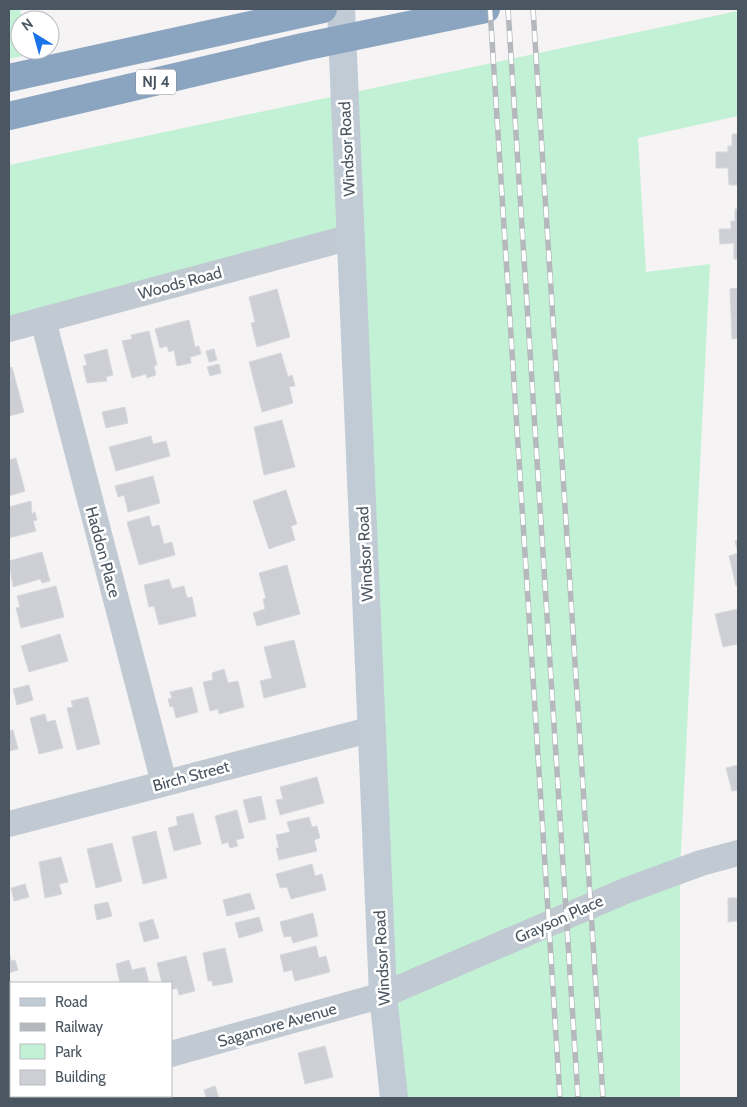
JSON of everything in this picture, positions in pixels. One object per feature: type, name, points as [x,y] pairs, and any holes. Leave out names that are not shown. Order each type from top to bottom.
[{"type":"highway","name":"NJ 4","points":[[9,116],[303,47],[486,9]]},
{"type":"highway","name":"NJ 4","points":[[9,78],[312,11]]},
{"type":"street","name":"Windsor Road","points":[[341,9],[383,995],[394,1098]]},
{"type":"street","name":"Woods Road","points":[[9,329],[351,237]]},
{"type":"street","name":"Haddon Place","points":[[43,320],[164,783]]},
{"type":"street","name":"Birch Street","points":[[9,824],[373,728]]},
{"type":"street","name":"Grayson Place","points":[[383,995],[625,891],[701,863],[738,853]]},
{"type":"street","name":"Sagamore Avenue","points":[[172,1054],[383,995]]},
{"type":"green space","points":[[9,9],[20,9],[10,10],[9,59]]},
{"type":"green space","points":[[738,11],[738,116],[638,138],[646,272],[710,264],[680,870],[680,1098],[394,1098],[351,238],[9,329],[9,165]]},
{"type":"building","points":[[732,134],[738,134],[738,185],[729,185],[728,168],[716,168],[716,152],[728,152],[728,146],[732,146]]},
{"type":"building","points":[[735,209],[738,209],[738,259],[734,259],[734,243],[720,244],[719,229],[731,229],[731,221],[735,221]]},
{"type":"building","points":[[738,288],[738,338],[732,339],[730,289]]},
{"type":"building","points":[[277,289],[290,337],[257,347],[251,323],[255,322],[249,297]]},
{"type":"building","points":[[189,320],[195,347],[199,346],[201,354],[190,357],[191,363],[177,366],[174,350],[169,352],[167,346],[160,348],[155,329]]},
{"type":"building","points":[[149,331],[157,365],[154,366],[156,375],[147,378],[146,374],[132,378],[122,341],[132,339],[131,335]]},
{"type":"building","points":[[107,349],[113,375],[106,377],[107,381],[87,383],[83,366],[87,365],[84,355]]},
{"type":"building","points":[[214,349],[217,360],[209,362],[206,351]]},
{"type":"building","points":[[281,353],[288,377],[292,375],[295,386],[289,387],[293,403],[262,412],[249,362]]},
{"type":"building","points":[[219,364],[221,373],[210,376],[207,367]]},
{"type":"building","points":[[12,367],[24,412],[9,416],[9,368]]},
{"type":"building","points":[[125,407],[128,423],[106,428],[102,412]]},
{"type":"building","points":[[282,420],[295,467],[264,475],[254,427]]},
{"type":"building","points":[[151,436],[153,444],[166,441],[170,456],[116,471],[109,447]]},
{"type":"building","points":[[16,458],[25,491],[9,496],[9,460]]},
{"type":"building","points":[[153,476],[160,503],[128,512],[124,495],[118,497],[115,486]]},
{"type":"building","points":[[286,490],[297,524],[291,526],[295,540],[269,549],[253,501]]},
{"type":"building","points":[[31,501],[32,514],[35,512],[37,520],[33,521],[36,531],[9,538],[9,507]]},
{"type":"building","points":[[149,516],[152,527],[159,525],[164,544],[172,542],[175,555],[139,565],[127,522]]},
{"type":"building","points":[[738,540],[738,553],[735,541]]},
{"type":"building","points":[[42,552],[50,581],[42,583],[40,579],[13,587],[9,561]]},
{"type":"building","points":[[738,553],[738,585],[736,586],[729,556]]},
{"type":"building","points":[[287,565],[300,614],[257,626],[253,613],[265,609],[263,599],[266,598],[259,573]]},
{"type":"building","points":[[169,579],[172,589],[184,586],[187,598],[192,597],[196,616],[159,625],[154,606],[149,607],[144,585]]},
{"type":"building","points":[[56,586],[64,617],[21,628],[16,608],[20,607],[17,596]]},
{"type":"building","points":[[738,609],[738,644],[723,647],[715,614]]},
{"type":"building","points":[[60,634],[68,661],[29,672],[21,646]]},
{"type":"building","points":[[294,640],[306,687],[264,698],[260,681],[272,678],[264,647]]},
{"type":"building","points":[[224,669],[228,683],[238,681],[244,707],[219,714],[218,709],[210,711],[203,682],[213,680],[212,673]]},
{"type":"building","points":[[29,685],[33,700],[17,705],[13,689]]},
{"type":"building","points":[[192,687],[198,712],[176,718],[173,706],[170,707],[168,699],[172,698],[170,692]]},
{"type":"building","points":[[88,697],[100,744],[77,750],[67,708],[73,707],[71,701]]},
{"type":"building","points":[[45,714],[47,722],[55,720],[63,748],[39,754],[30,718]]},
{"type":"building","points":[[13,730],[18,749],[9,751],[9,731]]},
{"type":"building","points":[[738,765],[738,790],[732,791],[726,768]]},
{"type":"building","points":[[317,777],[324,803],[280,815],[276,800],[283,799],[280,787]]},
{"type":"building","points":[[261,796],[266,819],[249,823],[243,800]]},
{"type":"building","points":[[237,810],[244,838],[236,840],[238,846],[230,848],[228,842],[222,844],[215,816]]},
{"type":"building","points":[[193,813],[201,844],[174,851],[168,828],[178,825],[176,817]]},
{"type":"building","points":[[309,817],[312,827],[317,826],[320,838],[314,840],[317,851],[279,860],[276,848],[279,848],[276,835],[290,832],[287,822]]},
{"type":"building","points":[[156,831],[167,878],[143,884],[132,837]]},
{"type":"building","points":[[112,843],[122,881],[96,888],[87,849]]},
{"type":"building","points":[[61,857],[68,882],[59,884],[62,894],[45,898],[39,862]]},
{"type":"building","points":[[312,864],[315,876],[322,874],[326,890],[291,899],[287,887],[280,888],[276,874]]},
{"type":"building","points":[[25,884],[29,897],[14,901],[11,888]]},
{"type":"building","points":[[250,893],[255,909],[227,916],[223,900]]},
{"type":"building","points":[[728,898],[738,898],[738,921],[728,922]]},
{"type":"building","points":[[108,902],[112,916],[97,920],[94,905]]},
{"type":"building","points":[[313,913],[318,936],[293,943],[291,936],[284,937],[280,922]]},
{"type":"building","points":[[259,917],[263,931],[239,938],[235,923]]},
{"type":"building","points":[[153,919],[159,938],[144,942],[139,923]]},
{"type":"building","points":[[316,946],[319,958],[326,956],[330,972],[295,981],[292,970],[284,972],[280,955]]},
{"type":"building","points":[[225,948],[233,982],[213,986],[212,981],[208,981],[203,953]]},
{"type":"building","points":[[9,951],[11,961],[15,960],[18,970],[9,973]]},
{"type":"building","points":[[186,956],[195,991],[179,995],[177,988],[172,990],[172,982],[162,982],[157,963]]},
{"type":"building","points":[[129,960],[132,970],[145,967],[149,982],[120,982],[116,964]]},
{"type":"building","points":[[325,1046],[333,1077],[305,1084],[298,1053]]},
{"type":"building","points":[[215,1086],[219,1098],[203,1098],[206,1097],[204,1090]]},
{"type":"railway","points":[[490,9],[560,1098]]},
{"type":"railway","points":[[508,9],[578,1098]]},
{"type":"railway","points":[[533,9],[603,1098]]}]
